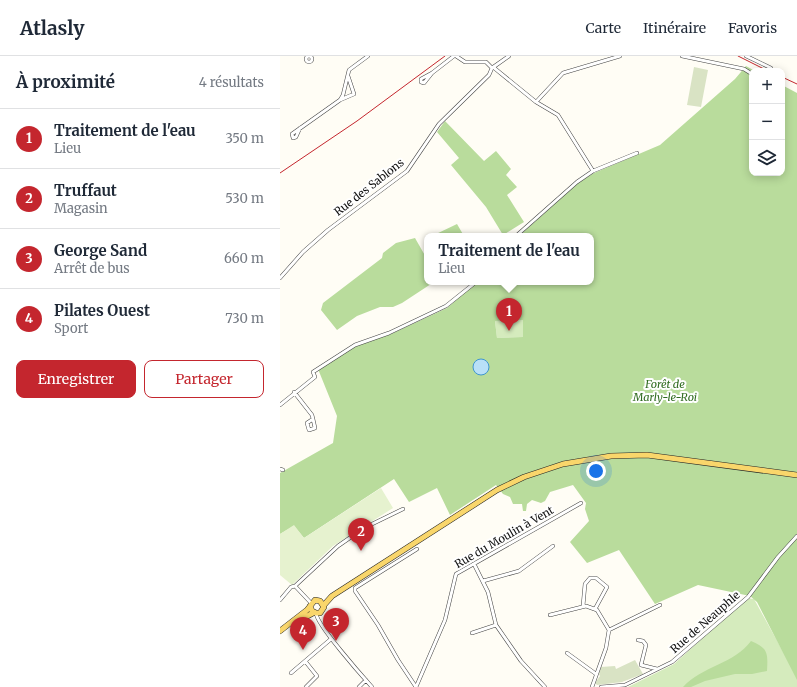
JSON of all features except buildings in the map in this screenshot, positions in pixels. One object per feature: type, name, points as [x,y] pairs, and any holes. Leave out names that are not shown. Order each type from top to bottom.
[{"type":"main road","points":[[322,603],[497,490],[524,477],[559,465],[599,457],[647,455],[797,475]]},
{"type":"main road","points":[[282,629],[311,605],[314,600],[322,603]]},
{"type":"main road","points":[[282,629],[322,611],[322,603]]},
{"type":"main road","points":[[311,605],[315,613]]},
{"type":"street","points":[[340,100],[343,95],[347,75],[353,66],[368,56]]},
{"type":"street","points":[[432,73],[455,56],[465,62],[486,62],[536,102],[558,115],[593,171]]},
{"type":"street","name":"Rue des Sablons","points":[[280,278],[303,252],[328,230],[407,172],[439,124],[489,75],[493,67],[509,56]]},
{"type":"street","points":[[604,56],[605,60]]},
{"type":"street","points":[[536,102],[563,73],[620,56]]},
{"type":"street","points":[[682,56],[744,69],[749,72]]},
{"type":"street","points":[[746,56],[770,68]]},
{"type":"street","points":[[300,128],[340,100],[354,94],[347,75]]},
{"type":"street","points":[[519,233],[577,182],[593,171],[637,153]]},
{"type":"street","points":[[280,405],[294,392],[315,377],[313,372],[355,345],[389,333],[446,306],[472,285]]},
{"type":"street","points":[[294,392],[305,404],[313,419]]},
{"type":"street","name":"Rue du Moulin à Vent","points":[[416,687],[444,623],[455,576],[458,572],[581,503]]},
{"type":"street","points":[[280,600],[291,587],[295,586],[338,546],[364,528],[403,509]]},
{"type":"street","name":"Rue de Neauphle","points":[[601,687],[625,685],[672,662],[748,597],[797,536]]},
{"type":"street","points":[[483,581],[519,571],[553,546]]},
{"type":"street","points":[[416,687],[355,591],[355,588],[417,549]]},
{"type":"street","points":[[474,564],[488,592],[496,625],[521,661],[545,687]]},
{"type":"street","points":[[583,606],[584,584],[590,578],[596,578],[608,587],[595,609]]},
{"type":"street","points":[[295,586],[311,605]]},
{"type":"street","points":[[550,615],[583,606],[595,609],[610,630],[606,648],[592,687]]},
{"type":"street","points":[[610,630],[660,606]]},
{"type":"street","points":[[315,613],[319,624],[372,687]]},
{"type":"street","points":[[472,633],[496,625]]},
{"type":"street","points":[[291,673],[331,639]]},
{"type":"street","points":[[638,640],[643,641],[646,645],[641,665],[658,669]]},
{"type":"street","points":[[567,653],[596,674]]},
{"type":"street","points":[[305,661],[317,676],[307,687]]},
{"type":"street","points":[[359,687],[366,680]]},
{"type":"street","points":[[620,687],[625,685]]},
{"type":"green space","name":"Forêt de Marly-le-Roi","points":[[746,66],[750,68],[749,176],[785,176],[785,87],[797,93],[797,680],[757,602],[750,596],[698,585],[655,604],[619,550],[587,563],[570,542],[589,521],[585,509],[586,503],[573,485],[550,492],[545,501],[541,503],[532,500],[527,504],[526,511],[523,511],[522,504],[513,504],[510,497],[503,494],[496,485],[450,515],[437,488],[409,502],[394,479],[304,538],[294,526],[280,534],[280,473],[333,443],[337,416],[318,369],[358,345],[391,334],[447,308],[474,285],[594,285],[594,233],[522,233],[578,183],[594,173],[660,145],[735,79]],"holes":[[[523,320],[523,337],[497,338],[495,321]]]},
{"type":"green space","points":[[694,67],[708,70],[701,107],[687,105]]},
{"type":"green space","points":[[445,121],[484,161],[496,151],[511,169],[506,175],[517,187],[507,195],[524,222],[506,233],[502,233],[486,207],[451,165],[459,158],[437,132]]},
{"type":"green space","points":[[457,224],[462,233],[438,233]]},
{"type":"green space","points":[[415,238],[424,254],[424,285],[429,285],[402,303],[393,307],[380,307],[357,316],[337,330],[321,310],[323,303],[382,258],[383,253],[396,243]]},
{"type":"green space","points":[[523,320],[523,337],[497,338],[495,321]]},
{"type":"green space","points":[[381,488],[393,508],[333,546],[292,585],[280,575],[280,534],[294,525],[304,538]]},
{"type":"green space","points":[[747,598],[754,599],[797,677],[797,687],[628,687],[674,664]]},
{"type":"green space","points":[[751,641],[761,646],[766,652],[767,671],[752,674],[735,674],[705,681],[691,687],[683,687],[699,674],[736,655]]},
{"type":"green space","points":[[635,660],[643,674],[622,682],[597,685],[595,683],[600,676],[599,674],[601,667],[615,666],[616,669]]},
{"type":"water","points":[[481,359],[488,364],[489,367],[484,374],[481,375],[474,370],[473,367],[478,360]]},
{"type":"tram line","points":[[280,173],[357,121],[445,56]]},
{"type":"tram line","points":[[738,56],[762,68]]},
{"type":"tram line","points":[[785,78],[797,84]]},
{"type":"place","name":"Traitement de l'eau","points":[[509,331]]},
{"type":"place","name":"Truffaut","points":[[361,551]]},
{"type":"place","name":"George Sand","points":[[336,641]]},
{"type":"place","name":"Pilates Ouest","points":[[303,650]]}]
